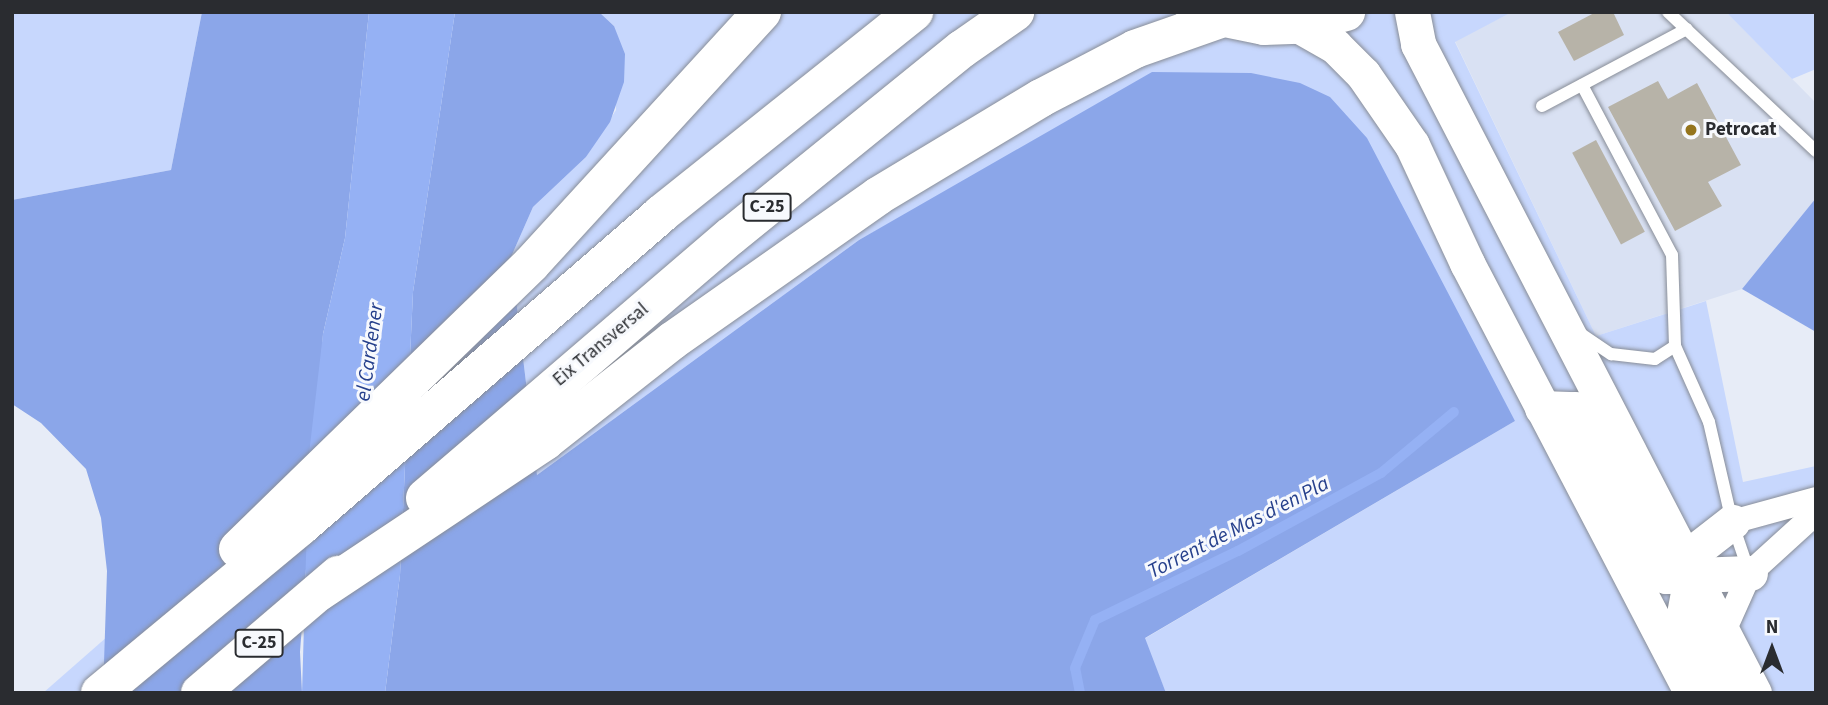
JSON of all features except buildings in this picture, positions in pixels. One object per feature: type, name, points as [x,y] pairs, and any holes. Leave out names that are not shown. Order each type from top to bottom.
[{"type":"main road","points":[[106,688],[226,560],[531,264],[762,12]]},
{"type":"main road","points":[[106,688],[569,296],[661,214],[914,12]]},
{"type":"main road","name":"Eix Transversal","points":[[200,693],[524,410],[962,49],[1015,12]]},
{"type":"main road","points":[[318,592],[545,441],[672,341],[878,196],[1041,98],[1135,48],[1206,16],[1252,26],[1298,25],[1346,12]]},
{"type":"main road","points":[[1412,12],[1418,44],[1754,693]]},
{"type":"main road","points":[[1298,25],[1335,46],[1363,74],[1412,145],[1542,408],[1692,693]]},
{"type":"main road","points":[[1542,408],[1575,409],[1654,564],[1666,576],[1750,573]]},
{"type":"main road","points":[[1723,693],[1684,614],[1694,577],[1696,550],[1732,522]]},
{"type":"street","points":[[1732,522],[1816,499]]},
{"type":"street","points":[[1724,631],[1750,573],[1816,513]]},
{"type":"lane","points":[[1668,12],[1816,151]]},
{"type":"lane","points":[[1542,106],[1687,29]]},
{"type":"lane","points":[[1582,85],[1672,255],[1675,346],[1710,422],[1732,522],[1750,573]]},
{"type":"lane","points":[[1558,318],[1611,354],[1655,359],[1675,346]]},
{"type":"shaded area","points":[[12,12],[202,12],[171,170],[12,200]]},
{"type":"shaded area","points":[[202,12],[369,12],[345,238],[323,334],[300,652],[302,693],[103,693],[107,571],[101,518],[86,469],[41,423],[12,404],[12,200],[171,170]]},
{"type":"shaded area","points":[[455,12],[599,12],[614,26],[625,54],[624,82],[610,122],[586,157],[533,207],[511,257],[537,475],[859,240],[1152,72],[1251,73],[1300,83],[1330,97],[1367,138],[1515,421],[1145,638],[1166,693],[385,693],[400,575],[413,292]]},
{"type":"shaded area","points":[[599,12],[1512,12],[1455,42],[1596,336],[1706,301],[1743,482],[1816,466],[1816,693],[1166,693],[1144,639],[1515,421],[1005,160],[859,240],[537,475],[511,257],[533,207],[586,157],[616,110],[614,26]]},
{"type":"shaded area","points":[[1512,12],[1726,12],[1816,103],[1816,198],[1742,289],[1596,336],[1455,41]]},
{"type":"shaded area","points":[[1726,12],[1816,12],[1816,69],[1792,79]]},
{"type":"shaded area","points":[[1816,198],[1816,332],[1742,289]]},
{"type":"shaded area","points":[[108,636],[103,693],[43,693]]},
{"type":"water","name":"el Cardener","points":[[369,12],[455,12],[413,292],[400,575],[385,693],[302,693],[309,454],[323,334],[345,238]]},
{"type":"waterway","name":"Torrent de Mas d'en Pla","points":[[1080,693],[1075,668],[1095,620],[1238,551],[1381,473],[1454,412]]},
{"type":"place","name":"Petrocat","points":[[1691,130]]}]
